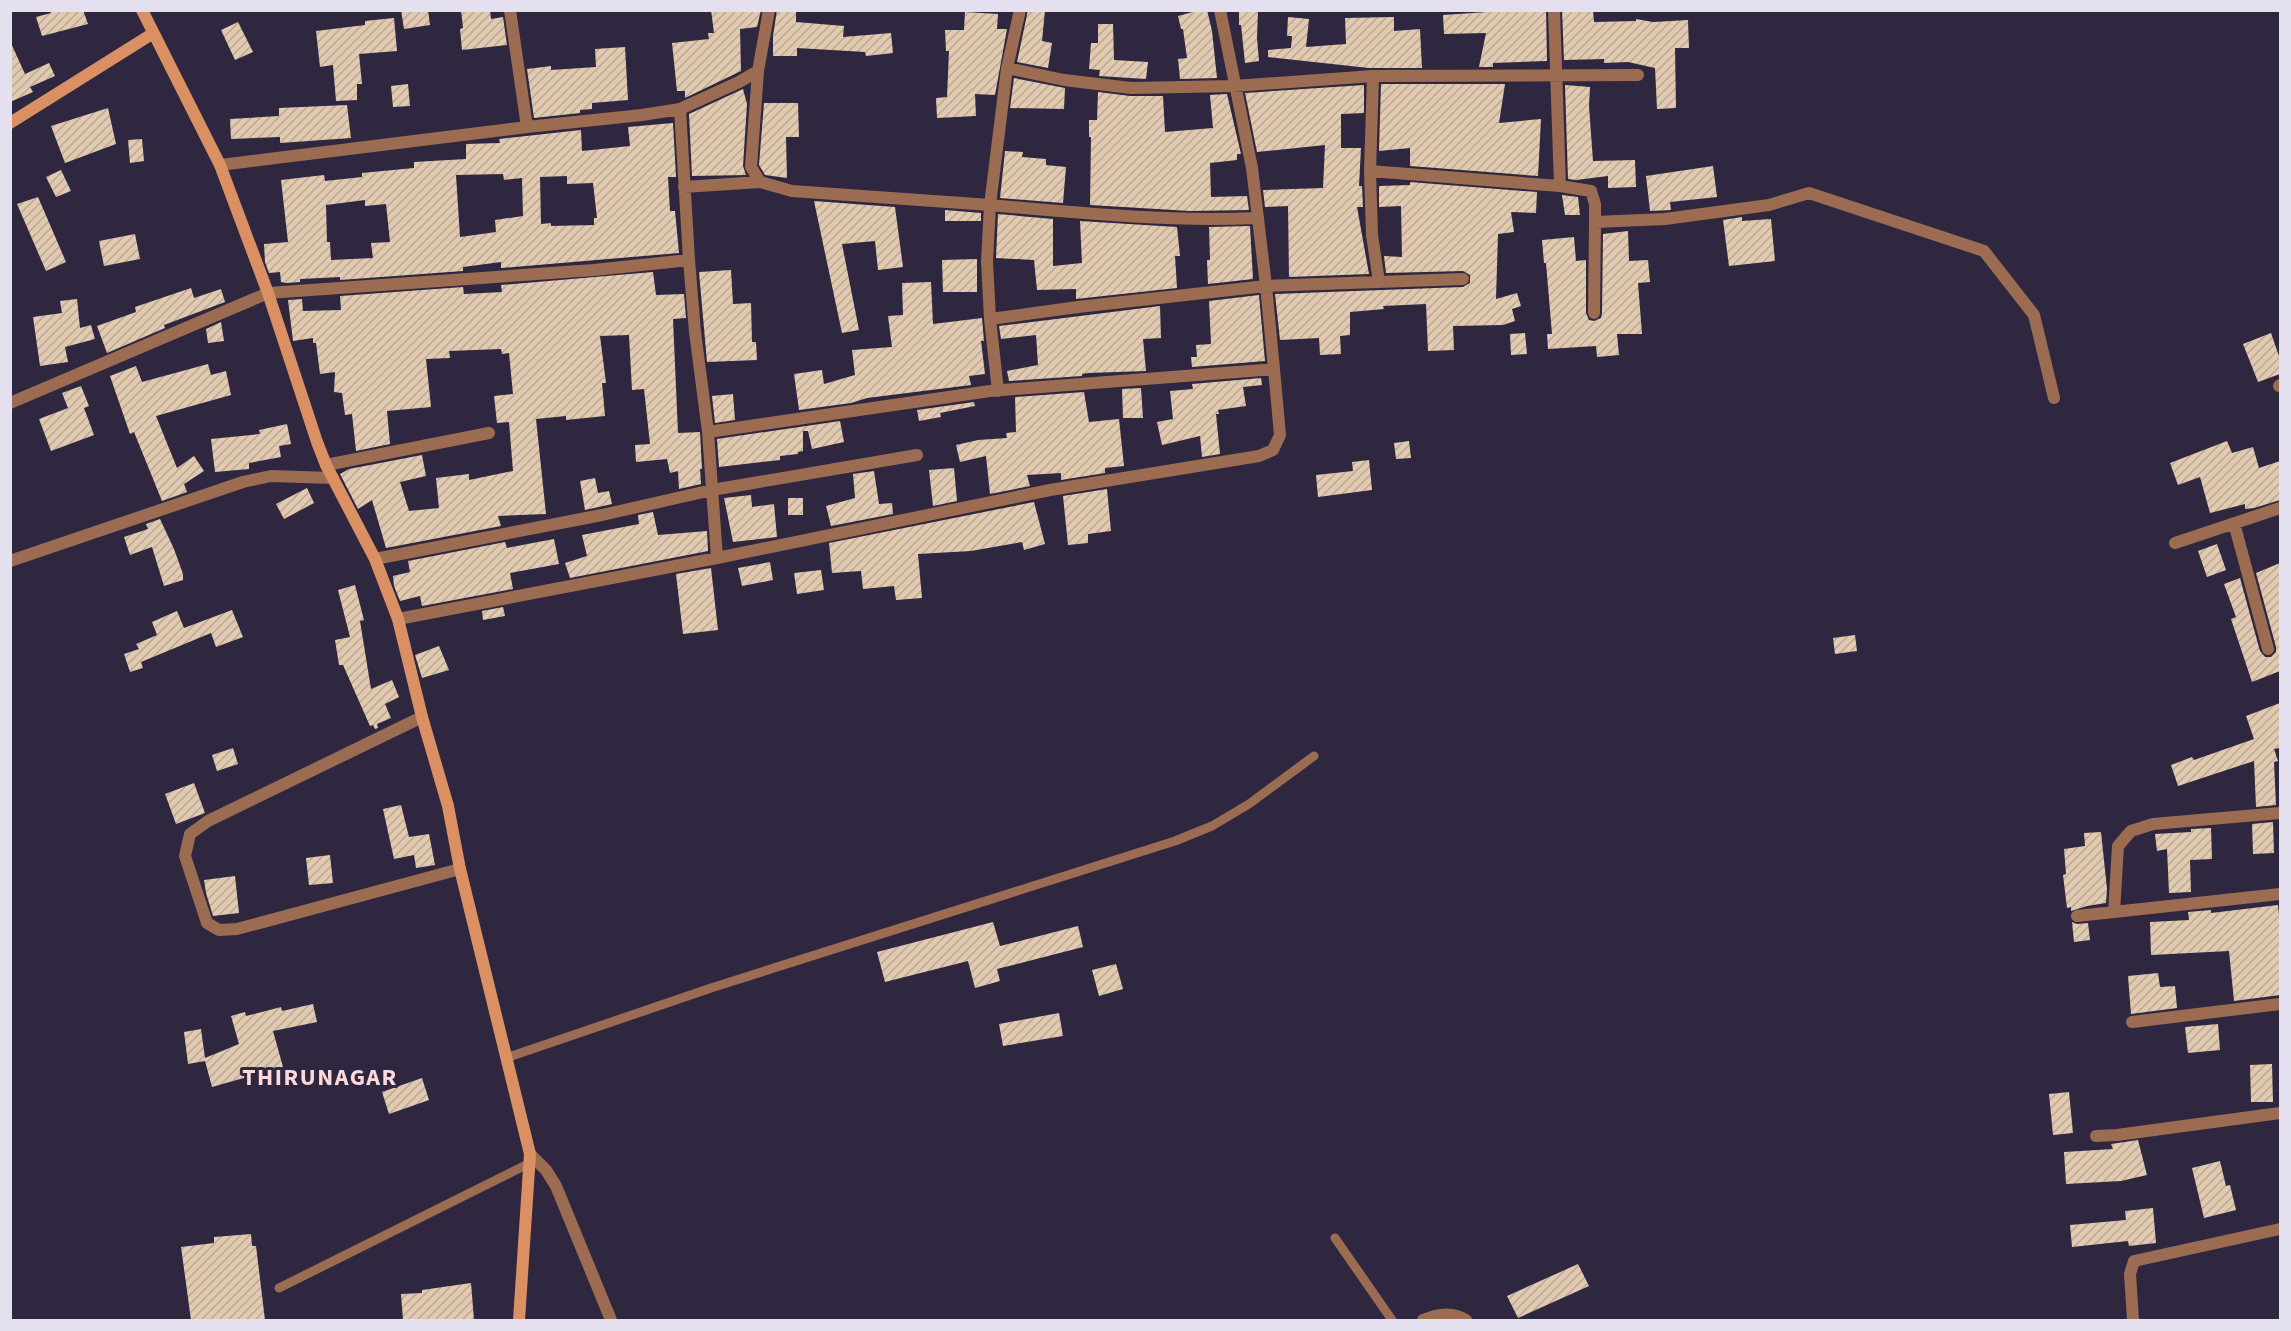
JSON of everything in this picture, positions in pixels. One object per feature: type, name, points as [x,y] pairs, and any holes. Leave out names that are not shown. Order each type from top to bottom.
[{"type":"street","points":[[141,10],[220,165],[268,293],[326,465],[375,559],[398,619],[422,717],[448,806],[460,869],[530,1159],[519,1320]]},
{"type":"street","points":[[510,10],[527,127]]},
{"type":"street","points":[[760,182],[751,166],[758,71],[769,10]]},
{"type":"street","points":[[998,392],[990,319],[987,261],[990,205],[1007,68],[1020,10]]},
{"type":"street","points":[[398,619],[717,558],[1050,490],[1259,456],[1273,450],[1280,435],[1252,168],[1220,10]]},
{"type":"street","points":[[1554,10],[1560,186]]},
{"type":"street","points":[[10,123],[152,34]]},
{"type":"street","points":[[1007,68],[1064,80],[1131,88],[1234,86],[1373,76],[1638,75]]},
{"type":"street","points":[[220,165],[680,109],[758,71]]},
{"type":"street","points":[[1373,76],[1370,171],[1372,235],[1379,282]]},
{"type":"street","points":[[680,109],[689,260],[695,332],[708,432],[717,558]]},
{"type":"street","points":[[1370,171],[1560,186],[1592,191],[1595,204],[1594,313]]},
{"type":"street","points":[[684,187],[760,182],[792,191],[1107,216],[1208,221],[1257,218]]},
{"type":"street","points":[[1594,222],[1665,219],[1769,205],[1809,193],[1984,251],[2034,315],[2054,398]]},
{"type":"street","points":[[10,403],[268,293],[594,270],[689,260]]},
{"type":"street","points":[[990,319],[1266,286],[1463,279]]},
{"type":"street","points":[[708,432],[998,392],[1102,381],[1274,369]]},
{"type":"street","points":[[326,465],[489,433]]},
{"type":"street","points":[[375,559],[591,518],[712,490],[918,455]]},
{"type":"street","points":[[10,561],[243,482],[271,476],[333,478]]},
{"type":"street","points":[[2175,543],[2280,508]]},
{"type":"street","points":[[2234,523],[2268,649]]},
{"type":"street","points":[[422,717],[208,820],[190,834],[185,856],[207,923],[219,930],[237,929],[460,869]]},
{"type":"street","points":[[2114,912],[2118,846],[2131,831],[2153,824],[2280,813]]},
{"type":"street","points":[[2077,916],[2280,894]]},
{"type":"street","points":[[2132,1022],[2280,1004]]},
{"type":"street","points":[[2096,1136],[2280,1113]]},
{"type":"street","points":[[530,1159],[546,1170],[556,1186],[611,1320]]},
{"type":"street","points":[[2133,1320],[2130,1274],[2134,1261],[2280,1228]]},
{"type":"street","points":[[1423,1320],[1435,1315],[1451,1314],[1466,1320]]},
{"type":"lane","points":[[506,1058],[711,988],[1175,841],[1212,826],[1249,804],[1314,756]]},
{"type":"lane","points":[[279,1288],[530,1159]]},
{"type":"lane","points":[[1335,1239],[1392,1320]]},
{"type":"building","points":[[50,10],[83,10],[88,24],[42,36],[36,17],[51,13]]},
{"type":"building","points":[[401,10],[428,10],[430,25],[404,29]]},
{"type":"building","points":[[461,10],[490,10],[491,19],[503,17],[507,45],[462,50]]},
{"type":"building","points":[[711,10],[761,10],[757,27],[740,29],[741,71],[685,98],[685,91],[677,91],[672,43],[709,39],[708,33],[714,33]]},
{"type":"building","points":[[777,10],[796,10],[796,22],[844,26],[843,37],[891,33],[893,53],[866,56],[865,52],[797,48],[797,56],[773,56]]},
{"type":"building","points":[[1028,10],[1045,10],[1042,41],[1052,43],[1048,68],[1017,62]]},
{"type":"building","points":[[1207,10],[1212,31],[1217,78],[1180,79],[1178,59],[1187,58],[1183,29],[1181,29],[1178,16]]},
{"type":"building","points":[[1239,10],[1258,10],[1259,61],[1245,63]]},
{"type":"building","points":[[1546,10],[1547,61],[1493,63],[1493,67],[1479,67],[1486,33],[1444,34],[1443,15]]},
{"type":"building","points":[[1562,10],[1593,10],[1594,22],[1636,21],[1636,19],[1653,22],[1688,20],[1689,48],[1675,48],[1676,108],[1657,109],[1655,68],[1628,62],[1604,63],[1604,59],[1564,60]]},
{"type":"building","points":[[965,12],[998,14],[997,29],[1007,29],[995,95],[975,94],[976,116],[937,118],[936,98],[947,97],[949,51],[946,51],[945,30],[964,30]]},
{"type":"building","points":[[1288,17],[1309,19],[1306,47],[1346,44],[1345,18],[1394,17],[1394,31],[1420,29],[1422,68],[1369,68],[1268,57],[1268,50],[1291,48],[1292,36],[1287,36]]},
{"type":"building","points":[[394,18],[397,51],[359,54],[362,84],[357,84],[357,100],[336,101],[333,65],[320,67],[316,31],[365,25],[365,21]]},
{"type":"building","points":[[238,22],[253,52],[235,60],[221,30]]},
{"type":"building","points":[[1098,24],[1113,24],[1114,60],[1148,62],[1146,79],[1099,76],[1100,70],[1089,69],[1091,43],[1098,43]]},
{"type":"building","points":[[10,41],[25,74],[49,63],[55,76],[30,87],[33,92],[10,102]]},
{"type":"building","points":[[625,47],[628,100],[592,103],[592,109],[580,110],[580,113],[534,118],[527,69],[551,66],[551,70],[596,67],[595,49]]},
{"type":"building","points":[[1014,78],[1065,88],[1064,109],[1010,108]]},
{"type":"building","points":[[408,84],[410,106],[393,107],[391,86]]},
{"type":"building","points":[[1381,84],[1505,84],[1499,123],[1541,119],[1538,176],[1410,166],[1410,148],[1379,151]]},
{"type":"building","points":[[1364,85],[1364,113],[1341,114],[1341,148],[1361,148],[1359,186],[1362,186],[1363,207],[1357,207],[1369,274],[1289,277],[1288,206],[1265,207],[1263,190],[1323,188],[1325,145],[1257,152],[1245,93]]},
{"type":"building","points":[[1565,85],[1590,87],[1593,161],[1635,160],[1636,187],[1608,188],[1608,176],[1568,179]]},
{"type":"building","points":[[743,89],[747,104],[743,166],[746,175],[692,176],[689,114]]},
{"type":"building","points":[[1098,92],[1130,96],[1163,96],[1165,132],[1213,128],[1210,95],[1227,94],[1241,154],[1237,154],[1237,160],[1210,163],[1211,197],[1247,196],[1249,210],[1190,211],[1090,205],[1089,120],[1097,120]]},
{"type":"building","points":[[764,103],[798,103],[799,137],[786,137],[787,178],[765,175],[759,165]]},
{"type":"building","points":[[347,105],[351,138],[280,143],[280,137],[231,139],[230,119],[279,116],[279,108]]},
{"type":"building","points":[[108,108],[116,144],[65,163],[51,126]]},
{"type":"building","points":[[673,123],[676,177],[668,177],[670,211],[675,211],[679,253],[501,268],[501,262],[463,267],[463,271],[340,280],[340,277],[300,279],[300,282],[286,283],[281,282],[280,272],[269,273],[265,262],[264,244],[288,242],[281,180],[324,175],[325,181],[362,177],[362,173],[414,168],[414,162],[466,159],[466,144],[500,143],[499,139],[581,130],[582,151],[630,146],[628,127]],"holes":[[[503,174],[504,180],[522,178],[523,216],[495,220],[496,232],[460,237],[456,175]],[[567,176],[567,184],[593,183],[597,218],[594,218],[594,225],[551,226],[551,223],[541,224],[540,177]],[[365,200],[365,206],[386,204],[390,242],[371,243],[373,258],[331,260],[330,242],[327,242],[326,205]]]},
{"type":"building","points":[[142,139],[144,161],[130,163],[128,140]]},
{"type":"building","points":[[1005,151],[1023,152],[1022,157],[1046,159],[1046,165],[1066,167],[1063,203],[1000,198]]},
{"type":"building","points":[[1713,166],[1717,197],[1670,202],[1671,210],[1650,211],[1646,176]]},
{"type":"building","points":[[61,170],[71,191],[56,197],[46,177]]},
{"type":"building","points":[[1410,182],[1537,192],[1536,213],[1511,212],[1514,232],[1498,234],[1496,299],[1517,293],[1521,306],[1512,309],[1515,321],[1503,325],[1453,326],[1454,350],[1428,351],[1426,304],[1383,306],[1384,309],[1350,312],[1350,335],[1340,336],[1341,354],[1320,355],[1319,338],[1280,340],[1275,294],[1463,287],[1470,283],[1470,275],[1463,271],[1386,273],[1384,256],[1402,257],[1401,206],[1379,207],[1379,186],[1410,185]]},
{"type":"building","points":[[1562,195],[1578,197],[1580,215],[1565,215]]},
{"type":"building","points":[[38,197],[66,262],[46,271],[17,204]]},
{"type":"building","points":[[814,201],[895,207],[903,267],[878,270],[875,241],[842,244],[859,330],[842,333]]},
{"type":"building","points":[[945,210],[981,213],[981,221],[945,221]]},
{"type":"building","points":[[998,214],[1053,219],[1053,266],[1082,263],[1080,221],[1177,227],[1180,256],[1175,256],[1177,288],[1076,299],[1076,289],[1037,290],[1034,260],[996,258]]},
{"type":"building","points":[[1742,217],[1742,221],[1771,219],[1775,261],[1729,266],[1723,220]]},
{"type":"building","points":[[1250,226],[1253,279],[1208,284],[1209,227]]},
{"type":"building","points":[[1628,231],[1629,261],[1648,260],[1650,282],[1638,283],[1642,334],[1617,334],[1619,355],[1597,357],[1596,346],[1548,349],[1547,334],[1552,334],[1542,240],[1574,237],[1576,261],[1586,260],[1586,313],[1589,320],[1594,321],[1601,318],[1602,313],[1603,234]]},
{"type":"building","points":[[135,234],[140,259],[104,266],[99,241]]},
{"type":"building","points":[[977,259],[977,292],[943,292],[942,260]]},
{"type":"building","points":[[731,270],[733,304],[751,303],[752,342],[756,342],[757,360],[707,362],[699,272]]},
{"type":"building","points":[[653,272],[656,295],[684,294],[686,318],[673,319],[678,433],[700,432],[701,484],[679,489],[678,471],[670,473],[667,459],[636,462],[635,445],[650,444],[644,389],[632,390],[629,335],[600,336],[606,383],[602,383],[605,416],[566,420],[566,416],[536,419],[546,514],[498,516],[501,526],[386,548],[372,500],[358,509],[340,474],[349,469],[422,455],[426,476],[400,482],[409,511],[439,508],[436,478],[469,474],[469,480],[513,471],[509,422],[497,423],[494,396],[513,394],[509,353],[502,354],[501,349],[449,351],[450,358],[426,359],[431,407],[387,411],[390,444],[356,451],[352,414],[345,415],[342,393],[334,392],[335,372],[320,374],[316,343],[313,343],[313,338],[293,341],[288,300],[302,299],[303,311],[341,310],[340,296],[463,287],[464,294],[502,292],[501,285]]},
{"type":"building","points":[[931,282],[933,324],[982,318],[984,341],[981,341],[985,374],[969,376],[971,385],[867,398],[851,403],[799,410],[794,374],[822,370],[824,384],[855,375],[852,350],[892,347],[888,316],[903,315],[902,283]]},
{"type":"building","points":[[191,288],[194,298],[221,289],[225,302],[164,325],[165,328],[107,353],[97,326],[136,312],[135,307]]},
{"type":"building","points":[[1259,295],[1265,361],[1192,367],[1191,357],[1197,357],[1196,345],[1211,344],[1209,301]]},
{"type":"building","points":[[77,299],[80,328],[91,325],[95,339],[65,347],[68,362],[40,366],[33,317],[62,313],[60,301]]},
{"type":"building","points":[[1160,306],[1161,338],[1143,339],[1146,371],[1088,373],[1082,376],[1009,381],[1007,371],[1038,365],[1036,335],[1001,339],[999,326]]},
{"type":"building","points":[[221,322],[224,341],[208,343],[206,329]]},
{"type":"building","points":[[1525,333],[1527,354],[1511,355],[1510,334]]},
{"type":"building","points":[[2271,333],[2280,359],[2280,374],[2258,382],[2243,344]]},
{"type":"building","points":[[208,364],[211,375],[226,371],[231,395],[156,416],[177,468],[194,456],[204,471],[184,484],[187,492],[162,501],[134,432],[130,434],[110,376],[136,366],[142,382]]},
{"type":"building","points":[[1261,378],[1262,385],[1243,387],[1246,406],[1218,410],[1219,414],[1216,414],[1220,454],[1202,457],[1200,436],[1162,445],[1157,422],[1173,419],[1170,391],[1193,389],[1192,384]]},
{"type":"building","points":[[81,386],[89,406],[84,408],[94,435],[51,451],[39,419],[68,408],[62,393]]},
{"type":"building","points":[[1141,388],[1143,418],[1123,418],[1122,389]]},
{"type":"building","points":[[1084,392],[1089,422],[1119,419],[1124,466],[1105,468],[1105,473],[1061,480],[1061,473],[1027,475],[1030,486],[990,494],[986,456],[960,462],[956,445],[978,440],[1007,438],[1006,433],[1016,432],[1015,397]]},
{"type":"building","points":[[733,394],[735,420],[715,423],[712,396]]},
{"type":"building","points":[[974,402],[975,406],[940,413],[941,417],[919,421],[917,410]]},
{"type":"building","points":[[840,421],[844,442],[812,449],[808,431],[803,431],[803,451],[798,454],[780,456],[780,460],[719,467],[717,439]]},
{"type":"building","points":[[287,424],[291,444],[279,446],[281,457],[249,463],[249,469],[215,472],[211,439],[260,434],[259,430]]},
{"type":"building","points":[[1409,441],[1411,458],[1396,459],[1394,443]]},
{"type":"building","points":[[2227,441],[2232,453],[2253,447],[2259,468],[2280,461],[2280,500],[2254,508],[2245,509],[2245,504],[2210,513],[2200,477],[2178,485],[2170,463]]},
{"type":"building","points":[[1369,460],[1372,490],[1318,497],[1316,475],[1353,471],[1352,462]]},
{"type":"building","points":[[954,468],[957,501],[933,506],[929,470]]},
{"type":"building","points":[[874,471],[879,504],[892,503],[893,514],[831,526],[826,506],[855,498],[853,474]]},
{"type":"building","points":[[595,478],[598,493],[609,491],[612,504],[585,510],[580,481]]},
{"type":"building","points":[[307,488],[314,503],[284,519],[276,504]]},
{"type":"building","points":[[1107,489],[1111,531],[1088,534],[1088,543],[1068,545],[1063,496]]},
{"type":"building","points":[[751,495],[752,507],[774,504],[777,537],[733,542],[724,498]]},
{"type":"building","points":[[788,498],[803,498],[803,515],[788,515]]},
{"type":"building","points":[[1034,502],[1045,544],[1024,550],[1022,542],[971,551],[918,554],[922,598],[896,600],[894,586],[863,589],[861,571],[832,573],[829,543]]},
{"type":"building","points":[[653,512],[658,535],[707,531],[708,551],[570,578],[565,563],[587,556],[582,535],[639,524],[638,515]]},
{"type":"building","points":[[160,519],[183,574],[183,580],[164,586],[152,547],[130,555],[124,537],[148,529],[146,524]]},
{"type":"building","points":[[554,539],[559,564],[510,573],[513,589],[422,606],[420,596],[400,601],[394,586],[393,576],[410,572],[408,561],[505,542],[507,548]]},
{"type":"building","points":[[2217,544],[2226,570],[2207,577],[2198,551]]},
{"type":"building","points":[[770,562],[773,580],[742,586],[738,568]]},
{"type":"building","points":[[2280,563],[2280,671],[2252,682],[2231,619],[2236,617],[2224,584],[2240,578],[2260,651],[2265,657],[2271,657],[2276,652],[2276,647],[2256,573]]},
{"type":"building","points":[[711,568],[718,630],[683,634],[676,574]]},
{"type":"building","points":[[821,570],[824,590],[797,594],[794,573]]},
{"type":"building","points":[[355,585],[364,620],[360,621],[371,689],[392,680],[399,697],[385,704],[391,718],[377,724],[378,728],[375,729],[373,725],[370,726],[343,665],[339,665],[335,640],[350,637],[338,590]]},
{"type":"building","points":[[503,607],[505,616],[483,620],[482,611]]},
{"type":"building","points":[[232,610],[243,637],[216,647],[211,633],[141,662],[143,668],[130,672],[124,654],[139,649],[136,644],[157,635],[152,622],[177,611],[184,628]]},
{"type":"building","points":[[1855,635],[1857,651],[1835,654],[1833,638]]},
{"type":"building","points":[[439,646],[449,670],[422,678],[415,655]]},
{"type":"building","points":[[2280,703],[2280,748],[2274,749],[2278,761],[2274,762],[2276,805],[2256,807],[2254,761],[2178,786],[2171,765],[2192,757],[2194,760],[2254,739],[2246,716]]},
{"type":"building","points":[[233,748],[238,764],[217,771],[212,755]]},
{"type":"building","points":[[194,783],[205,813],[176,824],[165,794]]},
{"type":"building","points":[[401,805],[409,837],[429,834],[435,865],[416,868],[414,855],[394,859],[383,809]]},
{"type":"building","points":[[2273,822],[2274,853],[2253,854],[2252,824]]},
{"type":"building","points":[[2211,828],[2212,859],[2190,860],[2191,892],[2169,893],[2167,849],[2157,851],[2155,834],[2191,832],[2191,829]]},
{"type":"building","points":[[2101,832],[2107,889],[2106,903],[2071,911],[2071,907],[2067,908],[2063,875],[2066,874],[2064,849],[2085,846],[2084,833]]},
{"type":"building","points":[[330,855],[333,883],[309,885],[306,858]]},
{"type":"building","points":[[235,876],[239,913],[213,916],[204,880]]},
{"type":"building","points":[[2278,905],[2280,995],[2234,1001],[2229,951],[2151,955],[2150,922],[2189,920],[2188,912],[2211,910],[2211,913]]},
{"type":"building","points":[[993,922],[1000,946],[1078,926],[1083,947],[997,969],[1000,981],[975,988],[968,961],[885,982],[877,952]]},
{"type":"building","points":[[2072,922],[2088,923],[2090,940],[2074,942]]},
{"type":"building","points":[[1116,964],[1123,989],[1099,996],[1092,970]]},
{"type":"building","points":[[2158,973],[2160,987],[2175,986],[2177,1008],[2131,1014],[2128,976]]},
{"type":"building","points":[[313,1004],[317,1022],[273,1031],[283,1067],[212,1087],[205,1061],[188,1064],[184,1032],[201,1029],[205,1058],[239,1044],[231,1016],[245,1012],[246,1016],[281,1007],[282,1011]]},
{"type":"building","points":[[1059,1013],[1063,1036],[1003,1046],[999,1024]]},
{"type":"building","points":[[2218,1024],[2220,1050],[2188,1053],[2185,1027]]},
{"type":"building","points":[[2272,1064],[2273,1102],[2251,1102],[2250,1065]]},
{"type":"building","points":[[422,1078],[429,1100],[389,1114],[382,1092]]},
{"type":"building","points":[[2069,1092],[2073,1133],[2053,1135],[2049,1094]]},
{"type":"building","points":[[2138,1140],[2147,1175],[2121,1181],[2066,1184],[2064,1152],[2113,1149],[2111,1144]]},
{"type":"building","points":[[2220,1161],[2226,1186],[2230,1185],[2236,1210],[2204,1218],[2192,1168]]},
{"type":"building","points":[[2153,1208],[2156,1243],[2129,1246],[2128,1241],[2072,1247],[2070,1225],[2126,1220],[2125,1211]]},
{"type":"building","points":[[251,1234],[252,1246],[256,1246],[265,1320],[191,1320],[181,1247],[214,1243],[214,1237]]},
{"type":"building","points":[[1578,1264],[1589,1286],[1518,1318],[1507,1296]]},
{"type":"building","points":[[471,1283],[474,1320],[403,1320],[401,1294],[422,1293],[422,1290]]},
{"type":"district","name":"THIRUNAGAR","points":[[320,1077]]}]
